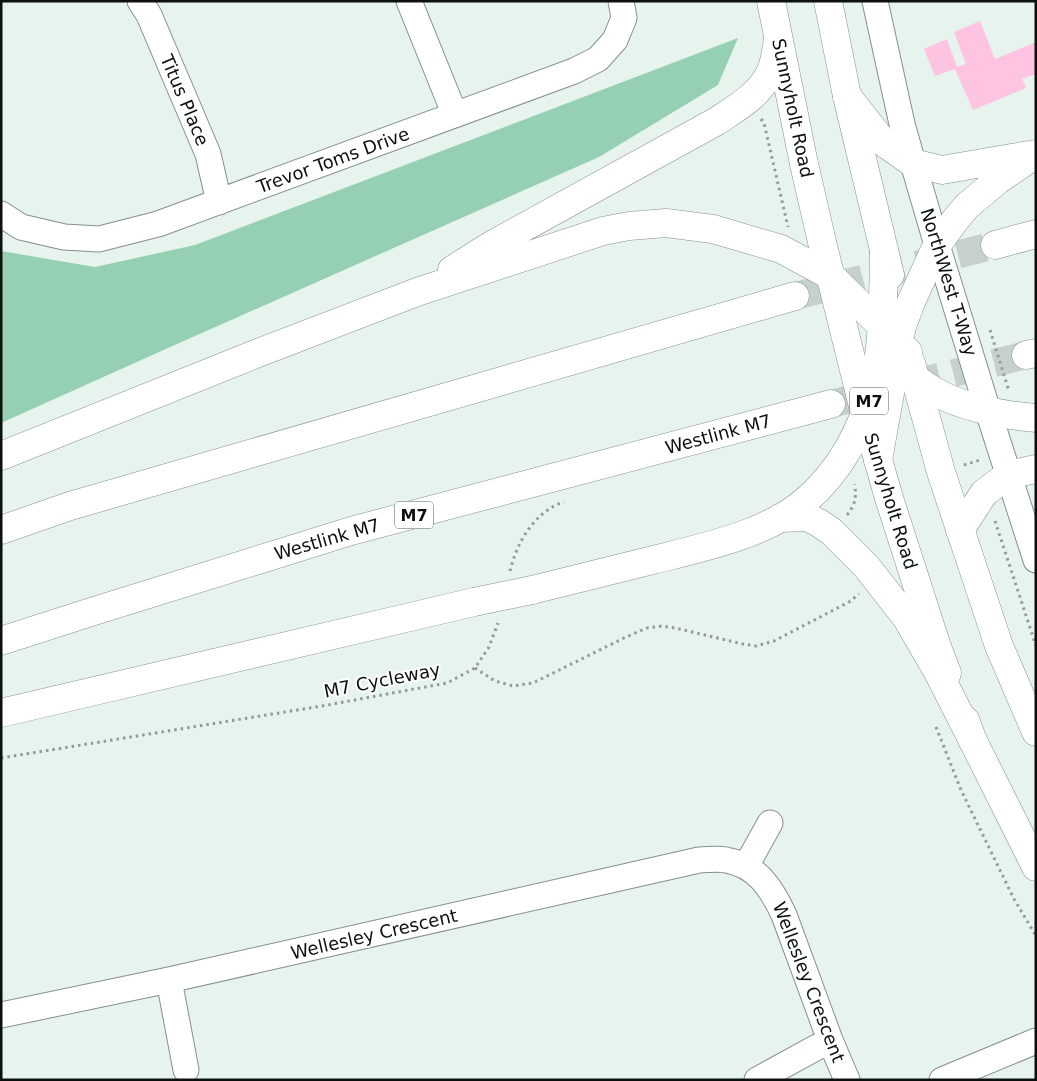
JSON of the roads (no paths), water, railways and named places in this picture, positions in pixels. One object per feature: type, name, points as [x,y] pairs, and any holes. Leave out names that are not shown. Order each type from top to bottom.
[{"type":"main road","name":"Sunnyholt Road","points":[[771,1],[804,164],[878,460],[937,647],[973,741],[1036,867]]},
{"type":"main road","points":[[828,1],[847,96],[883,142],[913,163],[942,170],[1036,154]]},
{"type":"main road","points":[[417,292],[490,246],[747,102],[762,87],[772,70],[778,40]]},
{"type":"main road","name":"M7","points":[[1,713],[532,590],[692,550],[751,532],[780,518],[804,502],[824,483],[847,453],[865,414],[874,383],[898,350],[884,251],[847,96]]},
{"type":"main road","points":[[878,460],[898,350],[911,302],[937,245],[967,206],[998,180],[1036,154]]},
{"type":"main road","points":[[1,456],[258,353],[417,292],[602,231],[666,223],[712,229],[781,249],[831,276],[935,392],[956,402],[1016,416],[1036,418]]},
{"type":"main road","points":[[995,245],[1036,234]]},
{"type":"main road","points":[[1,530],[70,506],[795,296]]},
{"type":"main road","points":[[840,310],[868,342],[898,350]]},
{"type":"main road","points":[[898,350],[999,646],[1036,732]]},
{"type":"main road","name":"Westlink M7","points":[[1,641],[351,531],[831,404]]},
{"type":"main road","points":[[960,530],[984,493],[1008,475],[1036,469]]},
{"type":"main road","points":[[780,518],[806,518],[819,522],[832,532],[866,566],[906,618],[938,672],[973,741]]},
{"type":"street","name":"Titus Place","points":[[140,1],[148,15],[208,154],[219,202]]},
{"type":"street","points":[[409,1],[455,115]]},
{"type":"street","name":"Trevor Toms Drive","points":[[1,214],[21,227],[64,237],[99,239],[158,224],[574,71],[598,59],[615,40],[624,18],[621,1]]},
{"type":"street","name":"NorthWest T-Way","points":[[875,1],[902,124],[913,163],[1008,475],[1036,560]]},
{"type":"street","points":[[746,866],[770,823]]},
{"type":"street","name":"Wellesley Crescent","points":[[1,1015],[169,980],[699,860],[725,860],[746,866],[761,878],[775,895],[847,1080]]},
{"type":"street","points":[[169,980],[186,1070]]},
{"type":"street","points":[[757,1080],[830,1040]]},
{"type":"street","points":[[942,1080],[1036,1041]]},
{"type":"tunnel","points":[[795,296],[995,245]]},
{"type":"tunnel","points":[[831,404],[1026,355]]}]
